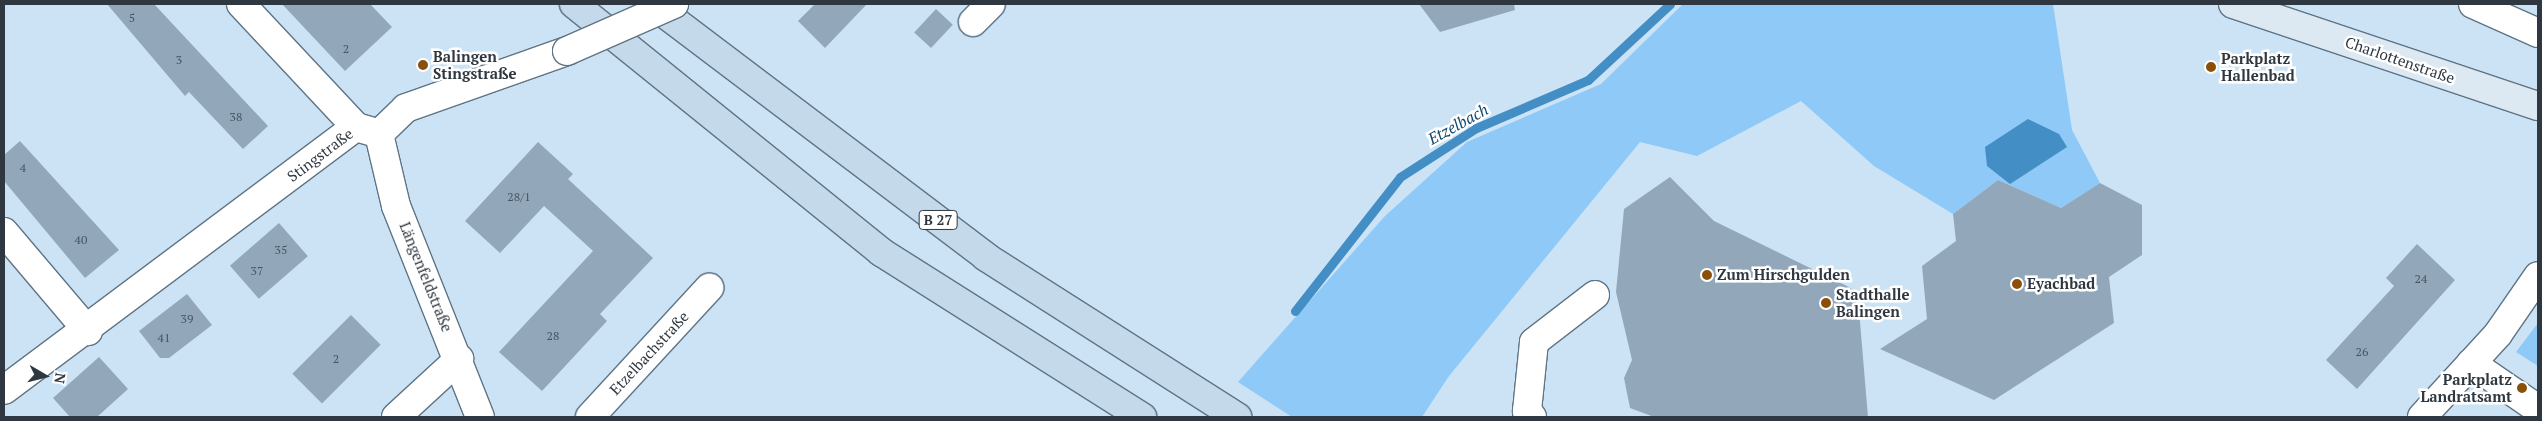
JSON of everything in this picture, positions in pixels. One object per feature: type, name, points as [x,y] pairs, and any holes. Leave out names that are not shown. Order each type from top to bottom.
[{"type":"highway","points":[[574,4],[881,252],[1073,378],[1142,417]]},
{"type":"highway","name":"B 27","points":[[652,4],[986,257],[1237,417]]},
{"type":"highway","points":[[1073,378],[1112,417]]},
{"type":"main road","name":"Charlottenstraße","points":[[2233,4],[2264,9],[2538,106]]},
{"type":"street","points":[[241,4],[368,131]]},
{"type":"street","name":"Stingstraße","points":[[4,390],[368,131],[406,108],[566,51],[674,4]]},
{"type":"street","points":[[2473,4],[2538,33]]},
{"type":"street","name":"Längenfeldstraße","points":[[368,131],[396,206],[460,359],[480,417]]},
{"type":"street","points":[[4,232],[88,331]]},
{"type":"street","points":[[2422,417],[2471,364],[2538,276]]},
{"type":"street","name":"Etzelbachstraße","points":[[590,417],[709,288]]},
{"type":"street","points":[[1532,417],[1527,412],[1534,342],[1595,295]]},
{"type":"street","points":[[396,417],[460,359]]},
{"type":"street","points":[[2471,364],[2538,409]]},
{"type":"shaded area","points":[[1683,4],[2053,4],[2072,130],[2100,183],[2061,208],[1998,180],[1953,214],[1874,166],[1801,101],[1697,156],[1640,142],[1449,376],[1422,417],[1292,417],[1238,382],[1385,216],[1467,142],[1601,84]]},
{"type":"shaded area","points":[[2028,119],[2059,134],[2067,147],[2010,184],[1987,166],[1985,147]]},
{"type":"shaded area","points":[[2538,323],[2538,366],[2516,352]]},
{"type":"building","points":[[107,4],[154,4],[268,126],[243,149],[189,92],[185,96]]},
{"type":"building","points":[[282,4],[370,4],[392,27],[345,71]]},
{"type":"building","points":[[815,4],[867,4],[825,48],[798,21]]},
{"type":"building","points":[[1419,4],[1514,4],[1515,10],[1440,32]]},
{"type":"building","points":[[936,9],[953,25],[931,48],[914,32]]},
{"type":"building","points":[[20,141],[119,250],[85,278],[4,181],[4,155]]},
{"type":"building","points":[[538,142],[573,174],[568,179],[653,258],[600,314],[607,321],[542,391],[499,352],[593,251],[544,206],[500,253],[465,221]]},
{"type":"building","points":[[1670,177],[1714,221],[1851,288],[1859,310],[1868,417],[1654,417],[1630,408],[1624,378],[1632,360],[1616,292],[1624,209]]},
{"type":"building","name":"Eyachbad","points":[[1998,180],[2061,208],[2100,183],[2142,205],[2142,255],[2109,277],[2114,323],[1994,400],[1880,349],[1927,319],[1922,266],[1956,241],[1953,214]]},
{"type":"building","points":[[279,223],[308,256],[259,299],[230,266]]},
{"type":"building","points":[[2417,244],[2455,280],[2357,389],[2326,360],[2394,286],[2386,278]]},
{"type":"building","points":[[187,294],[212,325],[169,358],[160,358],[139,331]]},
{"type":"building","points":[[351,315],[381,345],[322,403],[292,374]]},
{"type":"building","points":[[99,357],[128,389],[97,417],[70,417],[53,398]]},
{"type":"waterway","name":"Etzelbach","points":[[1295,311],[1400,177],[1476,128],[1588,80],[1670,4]]},
{"type":"place","name":"Balingen Stingstraße","points":[[423,65]]},
{"type":"place","name":"Parkplatz Hallenbad","points":[[2211,67]]},
{"type":"place","name":"Zum Hirschgulden","points":[[1707,275]]},
{"type":"place","name":"Eyachbad","points":[[2017,284]]},
{"type":"place","name":"Stadthalle Balingen","points":[[1826,303]]},
{"type":"place","name":"Parkplatz Landratsamt","points":[[2522,388]]}]
